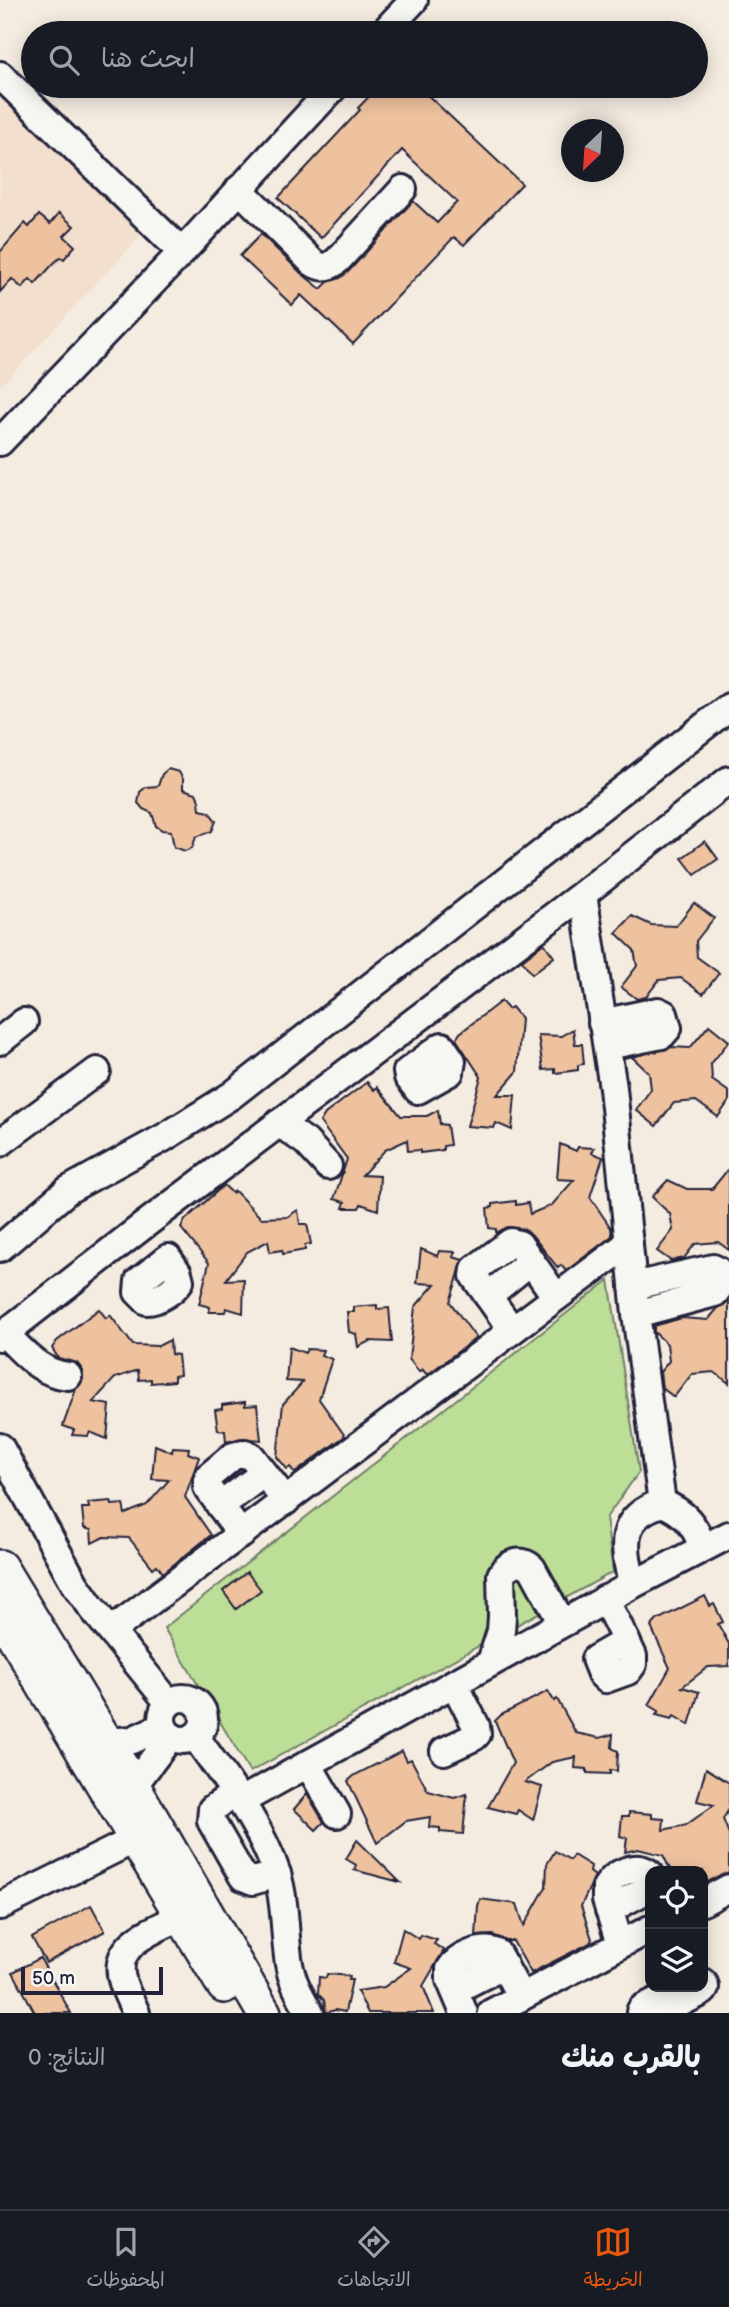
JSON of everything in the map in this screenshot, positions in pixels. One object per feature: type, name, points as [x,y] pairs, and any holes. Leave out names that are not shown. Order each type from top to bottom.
[{"type":"highway","points":[[708,1982],[729,1972]]},
{"type":"highway","points":[[646,2013],[689,1992]]},
{"type":"main road","points":[[0,1567],[133,1786],[147,1834],[180,1916],[241,2013]]},
{"type":"main road","points":[[0,1613],[264,2013]]},
{"type":"street","points":[[0,75],[21,95]]},
{"type":"street","points":[[24,98],[182,252]]},
{"type":"street","points":[[0,442],[182,252],[324,98]]},
{"type":"street","points":[[239,189],[312,262],[325,267],[338,260],[403,189]]},
{"type":"street","points":[[0,1248],[68,1190],[165,1137],[232,1095],[729,707]]},
{"type":"street","points":[[68,1376],[40,1367],[2,1335],[729,780]]},
{"type":"street","points":[[583,894],[605,1034],[636,1314],[662,1503]]},
{"type":"street","points":[[420,1017],[442,1046]]},
{"type":"street","points":[[0,1041],[24,1022]]},
{"type":"street","points":[[0,1143],[97,1071]]},
{"type":"street","points":[[279,1123],[306,1142],[328,1166]]},
{"type":"street","points":[[143,1226],[168,1258]]},
{"type":"street","points":[[111,1631],[629,1243]]},
{"type":"street","points":[[512,1330],[488,1296],[531,1261],[556,1297]]},
{"type":"street","points":[[633,1286],[713,1268],[717,1270],[720,1283],[715,1293],[636,1314]]},
{"type":"street","points":[[0,1447],[70,1576],[175,1725],[238,1797],[276,1874],[282,1898],[289,1965],[294,1985],[310,2013]]},
{"type":"street","points":[[241,1535],[209,1491],[207,1482],[212,1473],[233,1456],[245,1453],[251,1456],[286,1501]]},
{"type":"street","points":[[632,1585],[625,1547],[629,1526],[635,1517],[648,1507],[662,1503],[673,1507],[691,1522],[703,1548]]},
{"type":"street","points":[[238,1797],[308,1764],[605,1599],[729,1535]]},
{"type":"street","points":[[491,1662],[501,1631],[501,1575],[502,1571],[515,1562],[524,1562],[532,1568],[562,1623]]},
{"type":"street","points":[[605,1599],[626,1641]]},
{"type":"street","points":[[444,1751],[477,1734],[476,1726],[454,1683]]},
{"type":"street","points":[[106,1742],[132,1740],[175,1725]]},
{"type":"street","points":[[133,1786],[175,1725]]},
{"type":"street","points":[[308,1764],[337,1814]]},
{"type":"street","points":[[0,1906],[147,1834]]},
{"type":"street","points":[[620,1944],[605,1894],[609,1881],[638,1868],[645,1870]]},
{"type":"street","points":[[708,1899],[729,1888]]},
{"type":"street","points":[[609,1910],[645,1891]]},
{"type":"street","points":[[136,2013],[123,1982],[120,1967],[122,1956],[130,1945],[180,1916]]},
{"type":"street","points":[[491,2013],[645,1932]]},
{"type":"street","points":[[459,2002],[505,1965],[521,1997]]},
{"type":"shaded area","points":[[0,83],[155,221],[0,387]]},
{"type":"green space","points":[[609,1280],[639,1472],[606,1518],[613,1572],[250,1772],[164,1628]]},
{"type":"building","points":[[368,98],[431,98],[522,184],[464,245],[454,237],[353,344],[301,295],[292,305],[240,256],[261,234],[321,289],[328,282],[349,271],[413,201],[437,223],[457,202],[402,150],[321,238],[278,198],[360,110],[358,108]]},
{"type":"building","points":[[59,213],[74,226],[64,236],[75,246],[64,259],[61,257],[54,263],[35,284],[30,279],[22,288],[12,279],[0,292],[0,252],[25,223],[29,227],[39,215],[50,224]]},
{"type":"building","points":[[168,769],[179,772],[183,779],[183,789],[196,793],[200,810],[209,812],[216,821],[212,831],[196,837],[192,848],[185,851],[174,847],[171,831],[156,826],[152,813],[138,803],[140,792],[146,787],[158,786],[162,774]]},
{"type":"building","points":[[705,841],[718,859],[695,875],[682,858]]},
{"type":"building","points":[[694,903],[714,918],[696,941],[697,957],[719,973],[703,994],[681,978],[659,980],[646,997],[637,999],[621,987],[637,966],[634,950],[616,933],[632,916],[651,925],[676,926]]},
{"type":"building","points":[[544,943],[554,957],[532,974],[522,960]]},
{"type":"building","points":[[501,1001],[508,1009],[512,1007],[521,1018],[517,1072],[497,1095],[515,1095],[512,1130],[496,1123],[494,1128],[467,1126],[481,1077],[456,1039]]},
{"type":"building","points":[[709,1025],[729,1041],[711,1064],[712,1080],[729,1092],[729,1101],[718,1117],[696,1101],[674,1103],[656,1126],[636,1110],[651,1089],[649,1073],[632,1057],[670,1047],[690,1048]]},
{"type":"building","points":[[573,1029],[575,1044],[582,1044],[584,1064],[578,1065],[578,1070],[555,1073],[555,1069],[543,1070],[538,1035],[561,1036]]},
{"type":"building","points":[[367,1082],[374,1090],[377,1087],[401,1116],[427,1116],[438,1110],[440,1124],[447,1125],[450,1145],[443,1146],[443,1150],[420,1153],[420,1150],[408,1151],[407,1140],[385,1150],[362,1175],[380,1176],[378,1210],[361,1204],[359,1208],[343,1208],[345,1202],[334,1199],[347,1159],[320,1122],[325,1114]]},
{"type":"building","points":[[560,1144],[576,1151],[578,1147],[594,1148],[592,1153],[603,1157],[590,1197],[611,1228],[612,1236],[566,1271],[561,1265],[558,1268],[524,1229],[508,1227],[496,1233],[496,1229],[489,1228],[487,1208],[493,1207],[493,1204],[516,1201],[516,1205],[528,1203],[530,1214],[552,1205],[574,1180],[557,1179]]},
{"type":"building","points":[[729,1168],[729,1250],[718,1242],[695,1244],[684,1258],[671,1261],[657,1251],[673,1230],[670,1214],[652,1197],[668,1180],[687,1189],[712,1189]]},
{"type":"building","points":[[224,1185],[232,1193],[235,1191],[261,1218],[287,1217],[298,1210],[300,1224],[307,1224],[311,1244],[305,1245],[305,1250],[283,1254],[282,1250],[270,1252],[268,1241],[247,1252],[226,1280],[244,1279],[243,1313],[226,1308],[225,1312],[209,1312],[210,1307],[199,1304],[209,1263],[181,1228],[185,1220]]},
{"type":"building","points":[[421,1249],[437,1256],[439,1251],[455,1252],[453,1257],[463,1260],[450,1302],[476,1338],[427,1375],[422,1369],[419,1372],[409,1359],[415,1307],[435,1284],[417,1283]]},
{"type":"building","points":[[729,1300],[729,1383],[714,1372],[692,1374],[674,1397],[662,1388],[660,1372],[669,1361],[667,1344],[654,1332],[654,1326],[682,1318],[708,1320]]},
{"type":"building","points":[[377,1305],[377,1309],[389,1308],[392,1342],[370,1341],[358,1347],[356,1334],[349,1332],[347,1312],[354,1312],[354,1307]]},
{"type":"building","points":[[99,1309],[106,1318],[110,1315],[133,1345],[158,1346],[170,1340],[171,1354],[178,1355],[180,1375],[174,1376],[174,1381],[151,1383],[151,1379],[139,1380],[138,1370],[115,1378],[93,1402],[110,1405],[107,1439],[90,1432],[88,1436],[72,1435],[74,1430],[63,1426],[76,1389],[83,1379],[83,1371],[77,1363],[58,1358],[52,1348],[57,1341]]},
{"type":"building","points":[[289,1347],[305,1353],[307,1349],[323,1350],[321,1355],[332,1359],[319,1399],[345,1436],[295,1473],[290,1467],[287,1469],[277,1457],[283,1404],[303,1382],[286,1381]]},
{"type":"building","points":[[245,1402],[245,1406],[257,1405],[261,1440],[241,1438],[226,1442],[225,1431],[218,1430],[215,1410],[222,1409],[222,1405]]},
{"type":"building","points":[[155,1445],[172,1452],[173,1447],[189,1448],[188,1453],[199,1457],[185,1497],[211,1535],[163,1573],[157,1565],[153,1568],[129,1538],[104,1537],[92,1543],[91,1530],[84,1528],[82,1508],[89,1508],[88,1503],[111,1501],[112,1505],[123,1504],[125,1514],[147,1505],[169,1480],[152,1479]]},
{"type":"building","points":[[247,1572],[261,1590],[236,1609],[223,1591]]},
{"type":"building","points":[[705,1596],[710,1606],[714,1604],[723,1622],[718,1624],[729,1644],[729,1666],[708,1667],[682,1687],[699,1692],[689,1725],[674,1716],[672,1719],[656,1715],[659,1711],[649,1705],[670,1668],[651,1627],[657,1620]]},
{"type":"building","points":[[548,1691],[554,1701],[557,1699],[576,1733],[600,1738],[613,1734],[612,1748],[618,1751],[617,1771],[610,1770],[610,1774],[587,1773],[587,1769],[575,1768],[576,1757],[552,1762],[525,1782],[542,1787],[533,1820],[518,1810],[516,1814],[488,1807],[513,1763],[495,1721],[501,1715]]},
{"type":"building","points":[[402,1751],[407,1761],[411,1759],[428,1791],[454,1798],[467,1794],[463,1834],[440,1832],[440,1828],[429,1827],[430,1817],[406,1821],[377,1843],[348,1781]]},
{"type":"building","points":[[706,1768],[729,1783],[729,1809],[723,1819],[729,1834],[729,1872],[708,1882],[708,1866],[668,1866],[663,1855],[638,1849],[625,1852],[627,1838],[620,1836],[622,1816],[629,1816],[629,1812],[652,1814],[652,1818],[664,1819],[663,1830],[686,1825],[714,1805],[697,1801]]},
{"type":"building","points":[[307,1794],[324,1822],[316,1830],[294,1809]]},
{"type":"building","points":[[357,1840],[400,1882],[354,1870],[356,1865],[346,1859]]},
{"type":"building","points":[[555,1851],[570,1860],[573,1855],[591,1866],[590,1872],[595,1876],[581,1906],[592,1939],[590,1943],[531,1973],[513,1941],[493,1935],[476,1936],[478,1906],[480,1899],[517,1904],[524,1926],[546,1887],[547,1864]]},
{"type":"building","points":[[91,1905],[105,1931],[46,1963],[32,1938]]},
{"type":"building","points":[[403,1929],[419,1939],[421,1935],[437,1940],[434,1944],[444,1950],[423,1986],[434,2013],[368,2013],[357,1991],[384,1987],[411,1968],[394,1962]]},
{"type":"building","points":[[40,1958],[71,2013],[35,2013],[13,1972]]},
{"type":"building","points":[[327,1974],[350,1976],[349,1980],[352,1980],[345,2012],[335,2010],[326,2013],[324,2000],[318,1994],[319,1977],[326,1978]]}]
